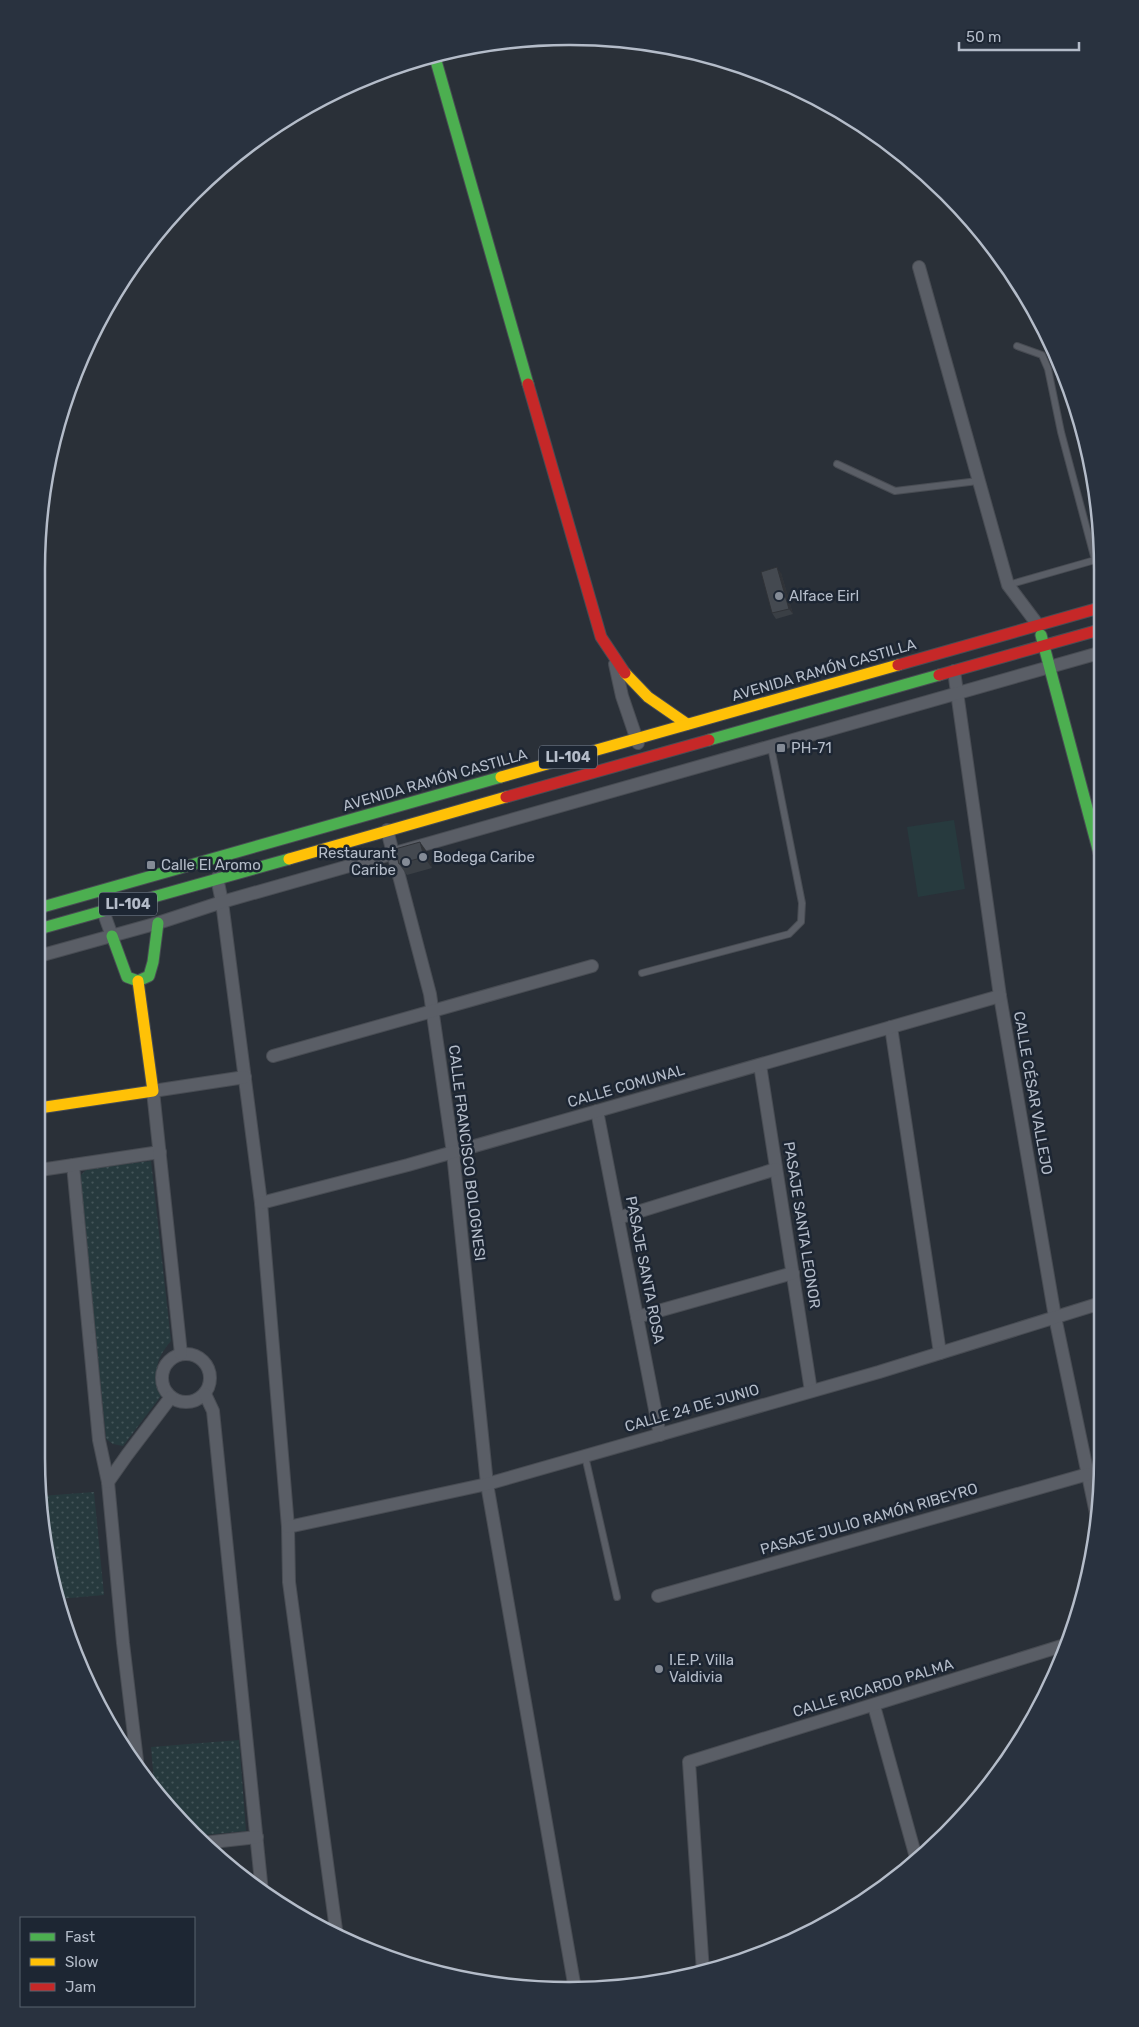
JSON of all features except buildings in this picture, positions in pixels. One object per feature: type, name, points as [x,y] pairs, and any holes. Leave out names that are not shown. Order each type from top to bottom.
[{"type":"main road","points":[[436,62],[601,637],[614,662],[640,691],[659,707],[688,724]]},
{"type":"main road","name":"AVENIDA RAMÓN CASTILLA","points":[[45,906],[1094,609]]},
{"type":"main road","points":[[1038,625],[1094,834]]},
{"type":"main road","name":"LI-104","points":[[45,927],[1094,631]]},
{"type":"main road","points":[[112,936],[127,977],[138,981],[149,976],[153,962],[158,923]]},
{"type":"main road","points":[[45,1107],[153,1091],[138,981]]},
{"type":"street","points":[[919,266],[1008,585],[1038,625]]},
{"type":"street","points":[[45,954],[158,923],[222,902],[1094,654]]},
{"type":"street","points":[[614,662],[622,696],[643,758]]},
{"type":"street","name":"CALLE CÉSAR VALLEJO","points":[[954,671],[1000,996],[1055,1317],[1092,1498]]},
{"type":"street","points":[[765,724],[771,747]]},
{"type":"street","points":[[559,781],[566,805]]},
{"type":"street","name":"CALLE FRANCISCO BOLOGNESI","points":[[387,830],[430,994],[453,1152],[487,1484],[574,1982]]},
{"type":"street","points":[[217,878],[222,902],[261,1203],[288,1527],[289,1582],[336,1927]]},
{"type":"street","points":[[103,911],[112,936]]},
{"type":"street","points":[[273,1056],[592,966]]},
{"type":"street","name":"CALLE COMUNAL","points":[[261,1203],[453,1152],[1000,996]]},
{"type":"street","points":[[891,1027],[940,1353]]},
{"type":"street","name":"PASAJE SANTA LEONOR","points":[[760,1065],[811,1391]]},
{"type":"street","points":[[182,1354],[153,1091],[245,1077]]},
{"type":"street","name":"PASAJE SANTA ROSA","points":[[597,1111],[660,1435]]},
{"type":"street","points":[[45,1169],[160,1152]]},
{"type":"street","points":[[73,1165],[99,1440],[108,1482],[122,1634],[136,1753]]},
{"type":"street","points":[[618,1218],[776,1169]]},
{"type":"street","points":[[637,1317],[793,1273]]},
{"type":"street","name":"CALLE 24 DE JUNIO","points":[[288,1527],[487,1484],[940,1353],[1094,1305]]},
{"type":"street","points":[[182,1354],[196,1356],[207,1365],[210,1380],[205,1394],[193,1402],[185,1402],[171,1397],[166,1391],[162,1376],[168,1362],[182,1354]]},
{"type":"street","points":[[205,1394],[213,1411],[261,1882]]},
{"type":"street","points":[[108,1482],[171,1397]]},
{"type":"street","name":"PASAJE JULIO RAMÓN RIBEYRO","points":[[658,1596],[1088,1474]]},
{"type":"street","name":"CALLE RICARDO PALMA","points":[[702,1965],[689,1762],[1058,1647]]},
{"type":"street","points":[[874,1706],[915,1852]]},
{"type":"street","points":[[213,1842],[257,1837]]},
{"type":"lane","points":[[1017,346],[1042,355],[1048,369],[1061,432],[1094,555]]},
{"type":"lane","points":[[837,464],[895,491],[978,481]]},
{"type":"lane","points":[[1008,585],[1094,560]]},
{"type":"lane","points":[[642,973],[789,934],[801,922],[802,903],[771,747]]},
{"type":"lane","points":[[585,1456],[617,1597]]},
{"type":"green space","points":[[954,820],[965,889],[918,897],[907,827]]},
{"type":"green space","points":[[151,1161],[171,1341],[161,1354],[157,1366],[161,1396],[123,1446],[113,1444],[106,1439],[80,1176],[87,1169]]},
{"type":"green space","points":[[94,1492],[104,1595],[65,1598],[55,1560],[46,1496]]},
{"type":"green space","points":[[239,1740],[246,1831],[206,1835],[154,1778],[151,1747]]},
{"type":"traffic: fast","points":[[436,62],[528,384]]},
{"type":"traffic: fast","points":[[1041,635],[1094,834]]},
{"type":"traffic: fast","points":[[709,740],[939,675]]},
{"type":"traffic: fast","points":[[45,906],[501,777]]},
{"type":"traffic: fast","points":[[45,927],[289,859]]},
{"type":"traffic: fast","points":[[112,936],[127,977],[138,981],[149,976],[153,962],[158,923]]},
{"type":"traffic: slow","points":[[501,777],[898,665]]},
{"type":"traffic: slow","points":[[625,673],[648,697],[687,724]]},
{"type":"traffic: slow","points":[[289,859],[506,797]]},
{"type":"traffic: slow","points":[[45,1107],[153,1091],[138,981]]},
{"type":"traffic: jam","points":[[528,384],[601,637],[625,673]]},
{"type":"traffic: jam","points":[[898,665],[1094,609]]},
{"type":"traffic: jam","points":[[939,675],[1094,631]]},
{"type":"traffic: jam","points":[[506,797],[709,740]]},
{"type":"place","name":"Alface Eirl","points":[[779,596]]},
{"type":"place","name":"PH-71","points":[[781,748]]},
{"type":"place","name":"Bodega Caribe","points":[[423,857]]},
{"type":"place","name":"Restaurant Caribe","points":[[406,862]]},
{"type":"place","name":"Calle El Aromo","points":[[151,865]]},
{"type":"place","name":"I.E.P. Villa Valdivia","points":[[659,1669]]}]
